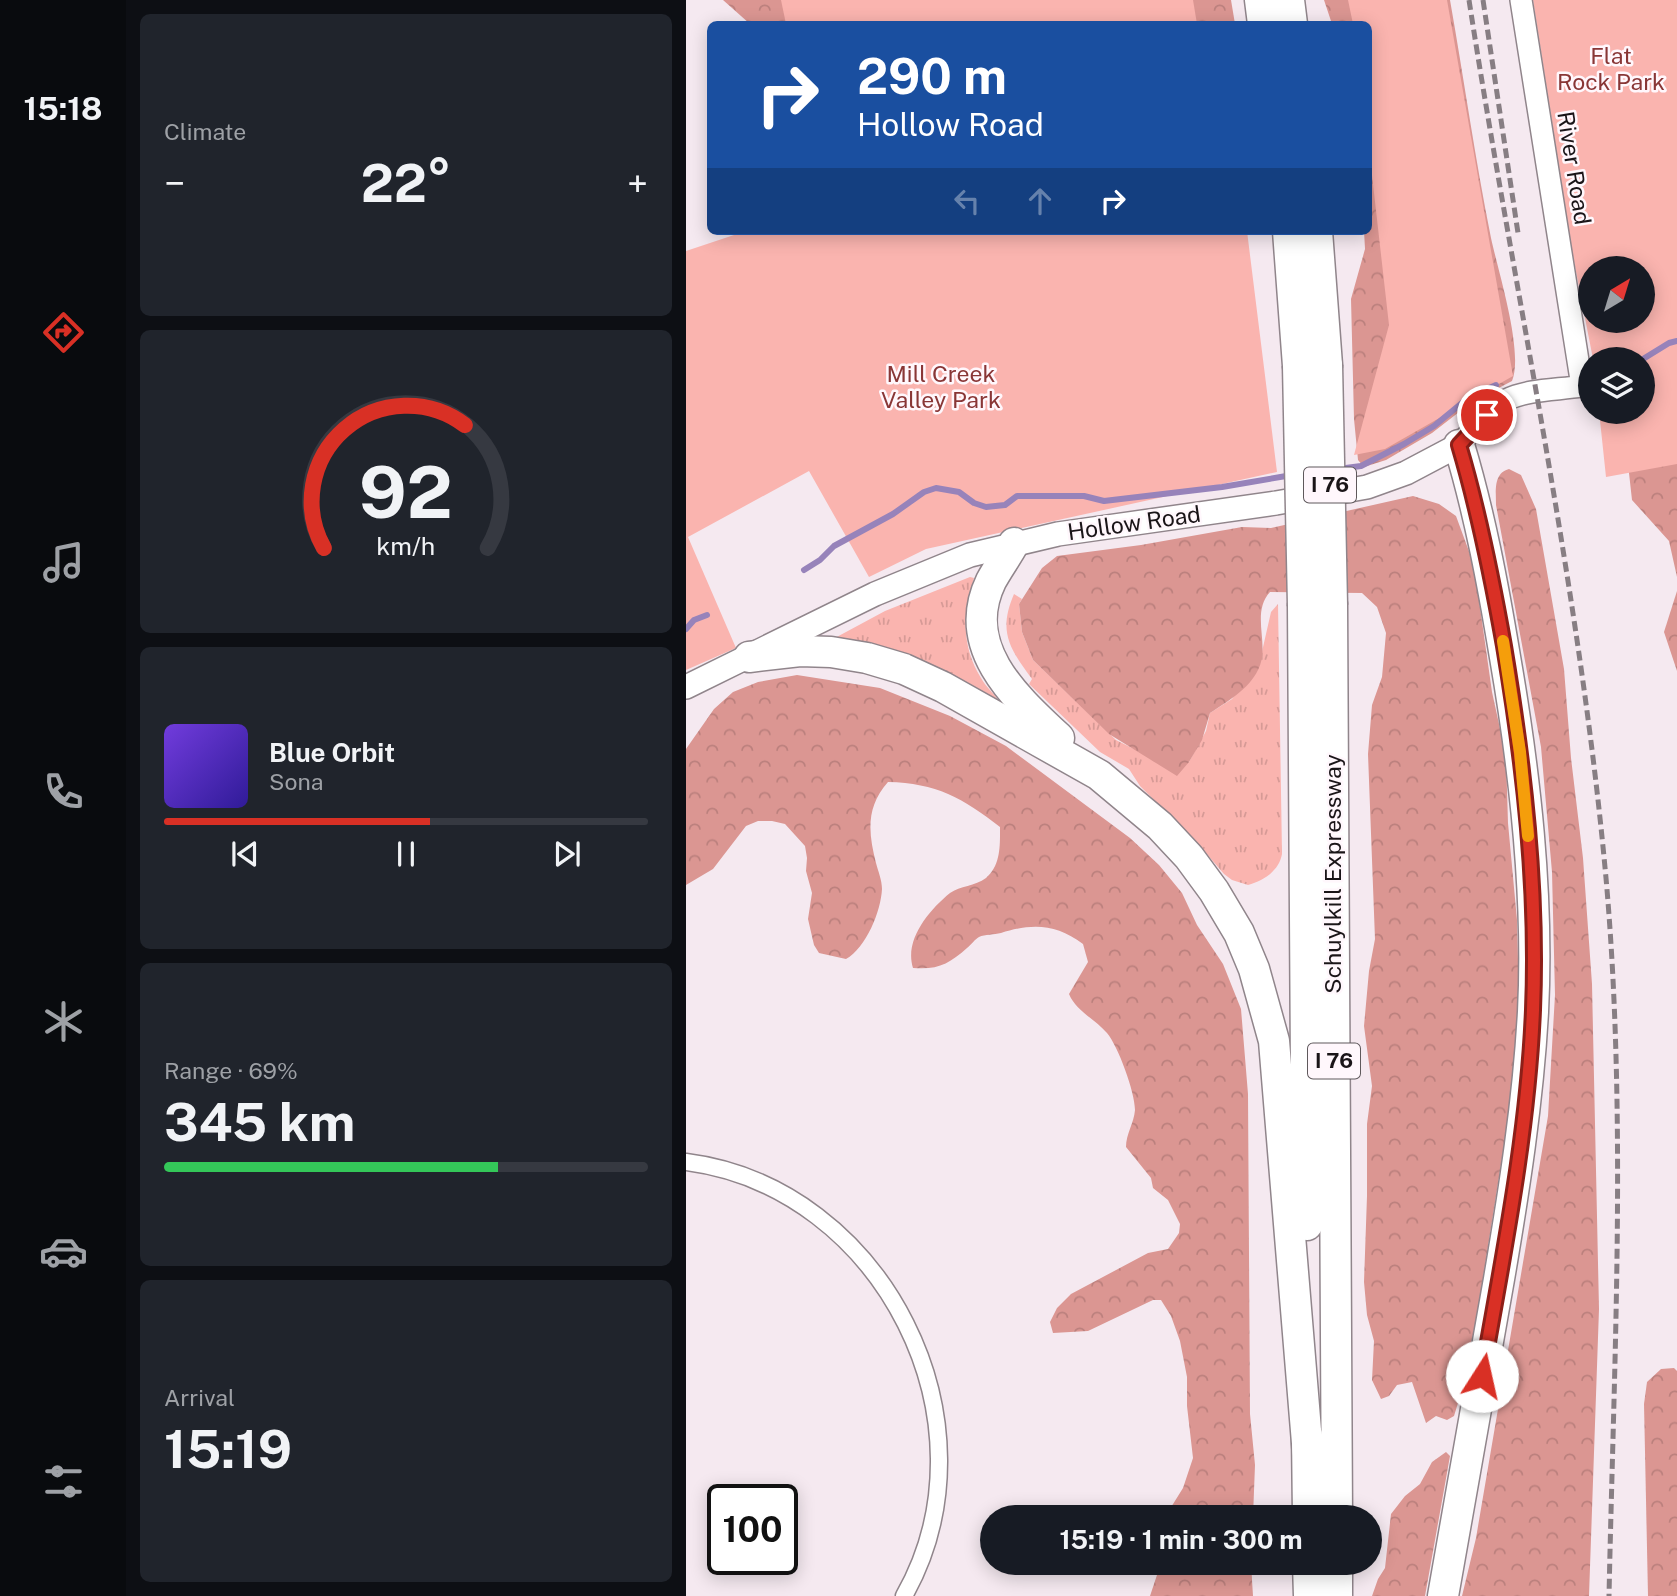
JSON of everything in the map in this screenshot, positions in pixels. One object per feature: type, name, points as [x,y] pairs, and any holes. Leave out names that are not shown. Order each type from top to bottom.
[{"type":"highway","points":[[1260,0],[1264,21]]},
{"type":"highway","points":[[1289,0],[1292,21]]},
{"type":"highway","name":"Schuylkill Expressway","points":[[1289,235],[1312,365]]},
{"type":"highway","name":"Schuylkill Expressway","points":[[1317,235],[1312,365],[1337,1505]]},
{"type":"highway","points":[[1443,1596],[1511,1209],[1529,1063],[1534,963],[1527,820],[1516,726],[1485,545],[1476,501],[1459,445]]},
{"type":"highway","points":[[1014,543],[991,582],[983,606],[981,629],[988,655],[1002,678],[1024,704],[1099,775],[1160,826],[1189,857],[1214,891],[1239,933],[1255,969],[1274,1041],[1308,1455]]},
{"type":"highway","name":"Schuylkill Expressway","points":[[1308,1505],[1318,605]]},
{"type":"highway","points":[[749,657],[831,652],[867,658],[904,669],[990,712],[1099,775]]},
{"type":"highway","points":[[1308,1575],[1308,1596]]},
{"type":"highway","points":[[1337,1575],[1337,1596]]},
{"type":"main road","name":"Hollow Road","points":[[686,687],[875,594],[970,555],[1058,534],[1276,503],[1367,487],[1406,473],[1459,445]]},
{"type":"street","name":"River Road","points":[[1521,0],[1578,361]]},
{"type":"street","name":"Hollow Road","points":[[1459,445],[1487,415],[1507,400],[1578,387]]},
{"type":"street","points":[[686,1162],[749,1179],[783,1194],[809,1211],[846,1242],[867,1265],[888,1290],[908,1326],[925,1367],[933,1396],[938,1423],[939,1472],[932,1522],[921,1559],[904,1596]]},
{"type":"green space","points":[[723,0],[1231,0],[1234,21],[747,21]]},
{"type":"green space","points":[[781,0],[1193,0],[1196,21],[785,21]]},
{"type":"green space","points":[[1324,0],[1450,0],[1485,208],[1509,311],[1515,351],[1512,381],[1472,402],[1432,433],[1386,460],[1364,467],[1358,460],[1354,419],[1351,299],[1365,249],[1364,235],[1372,235],[1372,21],[1331,21]]},
{"type":"green space","points":[[1348,0],[1447,0],[1513,376],[1385,449],[1354,455],[1389,325],[1372,175],[1372,21],[1352,21]]},
{"type":"green space","name":"Flat Rock Park","points":[[1533,0],[1677,0],[1677,464],[1606,477],[1600,424],[1655,424],[1655,347],[1591,347],[1588,333],[1656,332],[1656,256],[1578,256],[1578,282]]},
{"type":"green space","name":"Mill Creek Valley Park","points":[[734,235],[1247,235],[1277,472],[926,549],[869,577],[809,471],[688,537],[736,648],[686,670],[686,251]]},
{"type":"green space","points":[[1677,350],[1677,577],[1669,541],[1632,500],[1626,446],[1638,424],[1655,424],[1655,391]]},
{"type":"green space","points":[[1509,469],[1521,475],[1536,509],[1564,669],[1583,858],[1592,984],[1599,1309],[1589,1596],[1462,1596],[1476,1538],[1548,1116],[1555,995],[1552,872],[1541,747],[1496,505],[1498,479],[1500,474]]},
{"type":"green space","points":[[1413,496],[1439,504],[1456,516],[1474,565],[1492,692],[1506,756],[1508,823],[1517,920],[1519,998],[1509,1114],[1477,1316],[1458,1403],[1454,1416],[1447,1420],[1436,1416],[1426,1423],[1412,1382],[1397,1385],[1389,1396],[1381,1399],[1372,1380],[1374,1341],[1367,1315],[1364,1282],[1367,1124],[1372,1086],[1364,1026],[1375,939],[1368,754],[1372,705],[1382,677],[1386,633],[1377,607],[1362,593],[1270,592],[1262,610],[1263,651],[1258,670],[1243,689],[1210,713],[1202,740],[1177,776],[1109,734],[1033,660],[1022,632],[1019,604],[1042,568],[1057,556],[1141,545],[1242,527],[1271,528]]},
{"type":"green space","points":[[970,577],[974,578],[966,629],[970,654],[983,682],[1000,704],[833,639],[885,611]]},
{"type":"green space","points":[[1677,591],[1677,671],[1664,632]]},
{"type":"green space","points":[[1014,594],[1022,599],[1019,604],[1022,632],[1033,660],[1116,740],[1134,749],[1189,762],[1206,731],[1210,713],[1232,699],[1261,656],[1271,612],[1278,604],[1282,854],[1278,865],[1270,874],[1248,885],[1232,880],[1224,874],[1140,786],[1129,769],[1100,752],[1029,684],[1032,679],[1008,639],[1007,619]]},
{"type":"green space","points":[[797,675],[880,688],[950,716],[1006,746],[1130,838],[1159,865],[1182,893],[1197,925],[1223,964],[1241,1009],[1248,1094],[1250,1414],[1255,1465],[1253,1505],[1172,1505],[1183,1488],[1193,1458],[1187,1406],[1187,1377],[1180,1341],[1171,1316],[1161,1300],[1153,1300],[1088,1331],[1053,1333],[1050,1322],[1057,1308],[1071,1294],[1148,1253],[1168,1249],[1179,1233],[1180,1224],[1168,1200],[1153,1188],[1151,1178],[1126,1147],[1135,1110],[1121,1058],[1107,1033],[1076,1005],[1069,994],[1088,962],[1083,944],[1054,929],[1024,928],[979,937],[943,965],[913,968],[911,957],[915,936],[934,908],[950,893],[982,881],[995,867],[999,854],[1000,827],[974,808],[948,794],[921,785],[888,782],[872,810],[870,830],[882,886],[879,908],[866,938],[846,959],[819,953],[814,945],[808,919],[812,893],[806,871],[805,846],[785,824],[758,821],[746,826],[713,869],[686,885],[686,749],[714,709],[733,692],[758,682]]},
{"type":"green space","points":[[1674,1368],[1677,1371],[1677,1596],[1648,1596],[1644,1404],[1647,1382],[1661,1369]]},
{"type":"green space","points":[[1446,1452],[1450,1456],[1425,1596],[1372,1596],[1385,1568],[1391,1514],[1405,1496],[1420,1484],[1432,1462]]},
{"type":"green space","points":[[1157,1575],[1252,1575],[1253,1596],[1150,1596]]},
{"type":"waterway","points":[[1655,352],[1677,341]]},
{"type":"waterway","points":[[1338,469],[1361,466],[1404,444],[1434,426],[1468,398],[1496,385]]},
{"type":"waterway","points":[[804,570],[820,560],[834,546],[893,514],[924,492],[936,488],[959,492],[974,503],[986,507],[1005,505],[1017,496],[1084,496],[1104,501],[1222,487],[1292,475]]},
{"type":"waterway","points":[[686,629],[694,620],[707,615]]},
{"type":"railway","points":[[1469,0],[1563,548],[1580,657],[1606,878],[1616,1057],[1617,1147],[1616,1327],[1609,1596]]},
{"type":"railway","points":[[1483,0],[1518,233]]},
{"type":"slow traffic","points":[[1503,641],[1520,752],[1528,836]]},
{"type":"route","points":[[1482,1376],[1511,1209],[1523,1118],[1533,1012],[1534,963],[1527,820],[1520,752],[1494,590],[1476,501],[1459,445],[1487,415]]}]
